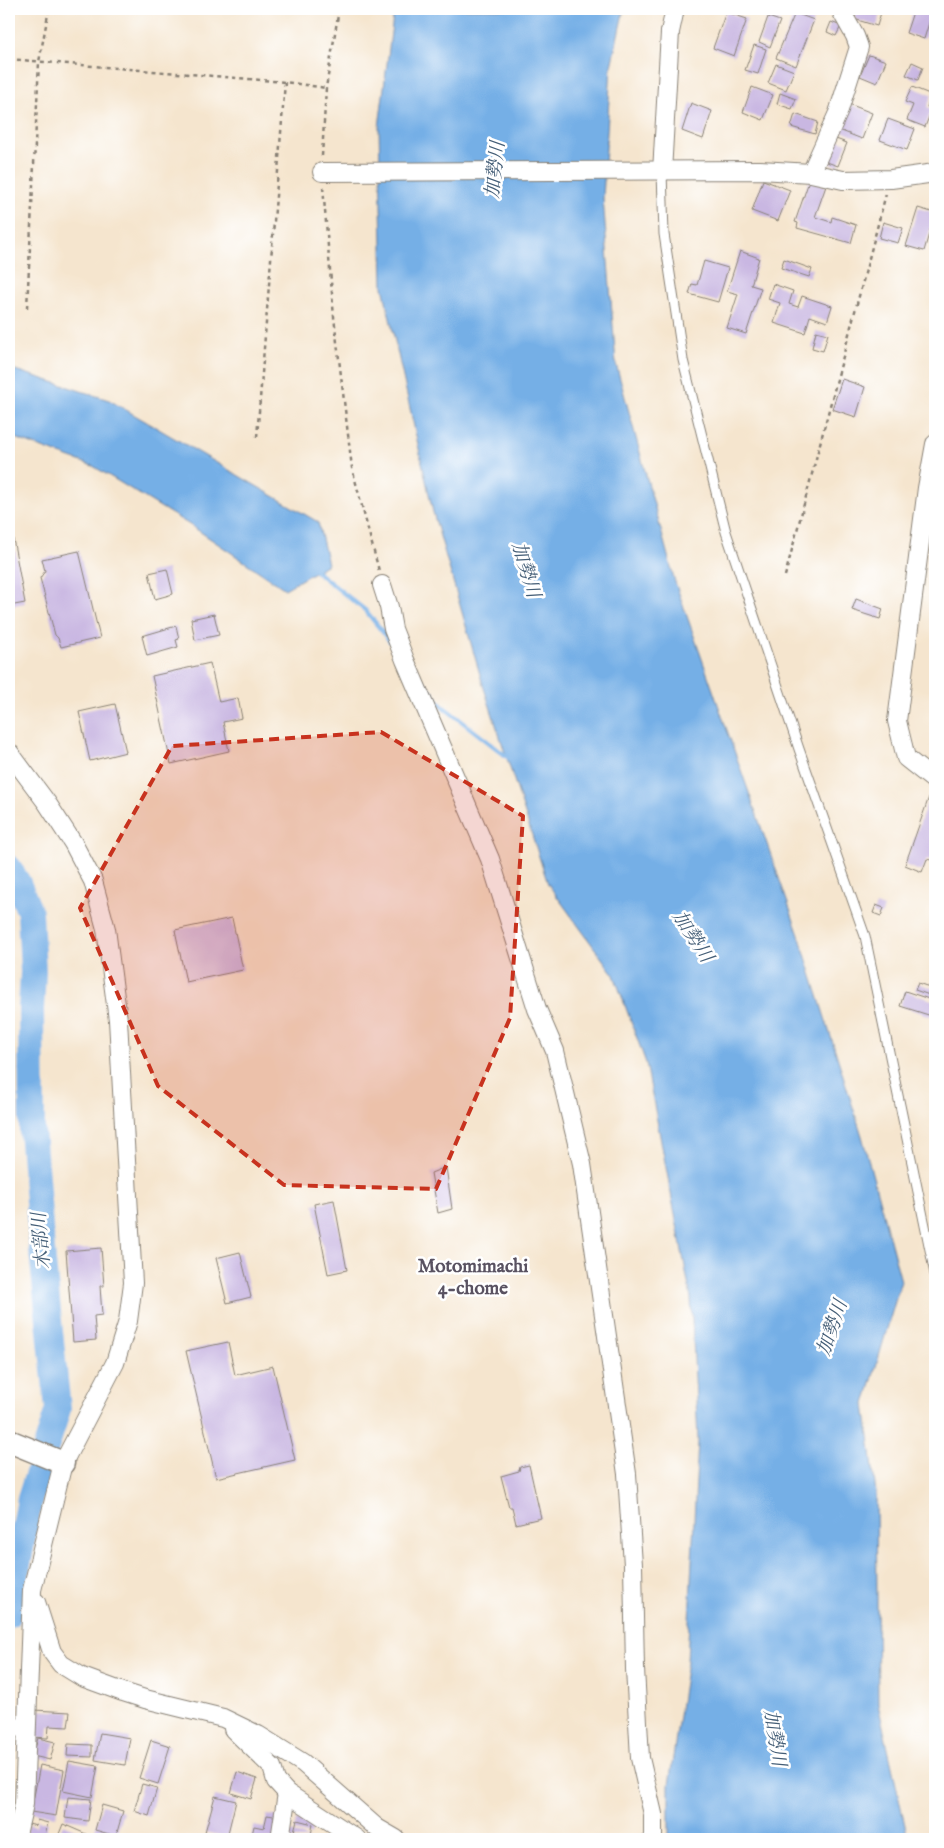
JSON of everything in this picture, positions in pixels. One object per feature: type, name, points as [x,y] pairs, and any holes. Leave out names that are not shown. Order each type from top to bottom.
[{"type":"street","points":[[662,172],[670,32],[675,9]]},
{"type":"street","points":[[811,174],[838,113],[859,47],[840,9]]},
{"type":"street","points":[[322,172],[662,172],[760,170],[811,174],[843,180],[891,179],[935,173]]},
{"type":"street","points":[[935,444],[927,488],[897,720],[906,758],[935,781]]},
{"type":"street","points":[[382,585],[389,606],[393,628],[405,660],[490,859],[537,1009],[555,1051],[582,1164],[627,1474],[632,1565],[634,1669],[640,1758],[654,1814],[653,1839]]},
{"type":"street","points":[[9,752],[47,802],[73,843],[93,881],[106,928],[118,1020],[133,1283],[128,1321],[115,1363],[58,1461],[32,1590],[17,1727],[24,1804],[16,1839]]},
{"type":"street","points":[[16,1444],[58,1461]]},
{"type":"street","points":[[32,1590],[52,1652],[61,1664],[82,1677],[145,1699],[223,1718],[258,1735],[303,1763],[377,1828],[396,1839]]},
{"type":"street","points":[[223,1718],[272,1767],[276,1781],[287,1793],[357,1839]]},
{"type":"street","points":[[280,1839],[287,1793]]},
{"type":"lane","points":[[662,172],[664,234],[683,360],[726,532],[799,749],[865,936],[935,1274]]},
{"type":"path","points":[[28,308],[39,62],[49,9]]},
{"type":"path","points":[[339,9],[326,88],[322,172],[334,317],[352,468],[382,585]]},
{"type":"path","points":[[9,59],[285,82],[326,88]]},
{"type":"path","points":[[257,437],[285,82]]},
{"type":"path","points":[[785,576],[882,204],[891,179]]},
{"type":"highlighted area","points":[[381,732],[523,816],[510,1018],[436,1189],[284,1185],[158,1086],[80,908],[172,746]]},
{"type":"water","name":"加勢川","points":[[394,9],[624,9],[611,66],[603,198],[616,364],[675,582],[800,938],[862,1136],[901,1281],[865,1404],[876,1493],[878,1704],[908,1839],[669,1839],[669,1785],[687,1661],[698,1440],[691,1298],[646,1063],[614,975],[548,884],[483,685],[433,512],[383,287],[379,127]]},
{"type":"water","points":[[9,368],[109,400],[318,522],[328,564],[285,589],[193,527],[93,466],[9,436]]},
{"type":"building","points":[[858,9],[882,9],[877,26],[854,19]]},
{"type":"building","points":[[914,9],[932,13],[924,39],[906,33]]},
{"type":"building","points":[[726,12],[747,19],[734,56],[713,48]]},
{"type":"building","points":[[795,13],[814,20],[796,66],[776,58]]},
{"type":"building","points":[[768,17],[780,21],[770,47],[759,42]]},
{"type":"building","points":[[831,22],[841,26],[836,36],[827,32]]},
{"type":"building","points":[[754,45],[766,49],[758,74],[745,70]]},
{"type":"building","points":[[869,55],[886,61],[877,83],[860,76]]},
{"type":"building","points":[[912,62],[923,67],[918,80],[906,75]]},
{"type":"building","points":[[776,64],[794,71],[786,90],[768,83]]},
{"type":"building","points":[[752,87],[773,95],[763,120],[743,112]]},
{"type":"building","points":[[912,87],[932,95],[927,107],[932,109],[925,127],[907,120],[913,105],[905,102]]},
{"type":"building","points":[[780,93],[796,99],[792,109],[777,104]]},
{"type":"building","points":[[691,103],[712,111],[703,139],[682,131]]},
{"type":"building","points":[[849,104],[872,113],[862,139],[839,130]]},
{"type":"building","points":[[795,114],[818,122],[815,134],[791,127]]},
{"type":"building","points":[[888,119],[915,129],[907,150],[880,140]]},
{"type":"building","points":[[833,138],[847,143],[838,166],[824,161]]},
{"type":"building","points":[[763,180],[790,190],[778,221],[752,211]]},
{"type":"building","points":[[809,181],[826,186],[815,217],[831,222],[832,217],[856,225],[851,243],[797,228],[798,223],[795,222]]},
{"type":"building","points":[[918,208],[935,213],[924,251],[906,246]]},
{"type":"building","points":[[883,222],[903,228],[898,243],[879,238]]},
{"type":"building","points":[[740,251],[759,258],[751,285],[761,288],[746,334],[727,328],[738,294],[727,291]]},
{"type":"building","points":[[784,259],[812,269],[809,277],[781,268]]},
{"type":"building","points":[[704,261],[728,268],[718,302],[689,294],[692,284],[697,285]]},
{"type":"building","points":[[773,284],[793,291],[789,304],[798,307],[802,296],[832,306],[827,322],[810,316],[805,333],[774,323],[780,303],[768,299]]},
{"type":"building","points":[[816,331],[828,334],[823,351],[812,348]]},
{"type":"building","points":[[842,379],[865,387],[856,417],[832,409]]},
{"type":"building","points":[[9,517],[25,603],[9,606]]},
{"type":"building","points":[[79,551],[100,638],[61,647],[55,635],[40,578],[45,571],[42,559]]},
{"type":"building","points":[[167,569],[173,594],[155,599],[149,573]]},
{"type":"building","points":[[856,599],[883,609],[880,619],[852,610]]},
{"type":"building","points":[[214,614],[219,635],[195,640],[191,619]]},
{"type":"building","points":[[176,626],[179,639],[176,640],[178,647],[147,656],[142,636]]},
{"type":"building","points":[[210,663],[219,702],[238,698],[242,718],[223,722],[229,751],[171,764],[152,676]]},
{"type":"building","points":[[115,704],[126,752],[90,761],[79,712]]},
{"type":"building","points":[[929,797],[935,799],[935,861],[927,859],[922,872],[905,865]]},
{"type":"building","points":[[876,905],[884,908],[881,916],[873,913]]},
{"type":"building","points":[[232,918],[243,970],[186,982],[175,930]]},
{"type":"building","points":[[918,983],[935,989],[935,997],[915,990]]},
{"type":"building","points":[[905,991],[935,1001],[935,1017],[900,1006]]},
{"type":"building","points":[[446,1167],[452,1209],[438,1213],[431,1173]]},
{"type":"building","points":[[334,1200],[347,1270],[328,1274],[314,1204]]},
{"type":"building","points":[[101,1248],[104,1286],[100,1286],[102,1315],[94,1316],[96,1340],[73,1342],[66,1251]]},
{"type":"building","points":[[240,1252],[251,1297],[227,1303],[216,1258]]},
{"type":"building","points":[[228,1342],[235,1375],[273,1366],[295,1460],[216,1478],[186,1351]]},
{"type":"building","points":[[529,1465],[541,1518],[516,1524],[512,1507],[509,1507],[501,1476],[519,1471],[520,1467]]},
{"type":"building","points":[[33,1710],[70,1712],[68,1727],[49,1726],[48,1738],[31,1737]]},
{"type":"building","points":[[100,1733],[130,1738],[125,1765],[95,1760]]},
{"type":"building","points":[[38,1738],[55,1742],[50,1760],[33,1756]]},
{"type":"building","points":[[151,1740],[170,1746],[158,1784],[139,1778]]},
{"type":"building","points":[[68,1744],[92,1745],[92,1757],[67,1756]]},
{"type":"building","points":[[69,1761],[98,1766],[92,1797],[63,1791]]},
{"type":"building","points":[[40,1765],[64,1770],[56,1816],[31,1812]]},
{"type":"building","points":[[237,1772],[257,1779],[251,1799],[231,1793]]},
{"type":"building","points":[[142,1784],[157,1788],[149,1816],[134,1811]]},
{"type":"building","points":[[215,1796],[236,1801],[227,1837],[205,1832]]},
{"type":"building","points":[[68,1797],[91,1799],[88,1821],[65,1818]]},
{"type":"building","points":[[102,1805],[123,1811],[116,1836],[95,1830]]},
{"type":"building","points":[[267,1815],[280,1817],[276,1839],[251,1839],[254,1826],[264,1828]]},
{"type":"building","points":[[37,1820],[48,1823],[44,1839],[25,1837],[29,1824],[36,1826]]},
{"type":"building","points":[[297,1820],[313,1824],[311,1835],[294,1831]]},
{"type":"building","points":[[63,1824],[86,1834],[84,1839],[57,1839]]},
{"type":"building","points":[[291,1832],[310,1839],[289,1839]]},
{"type":"waterway","points":[[312,568],[366,611],[390,641]]},
{"type":"waterway","points":[[423,682],[441,705],[510,759]]},
{"type":"waterway","name":"木部川","points":[[9,868],[18,883],[30,913],[33,972],[31,1009],[32,1130],[58,1409],[30,1499],[9,1614]]},
{"type":"district","name":"Motomimachi 4-chome","points":[[473,1278]]}]
